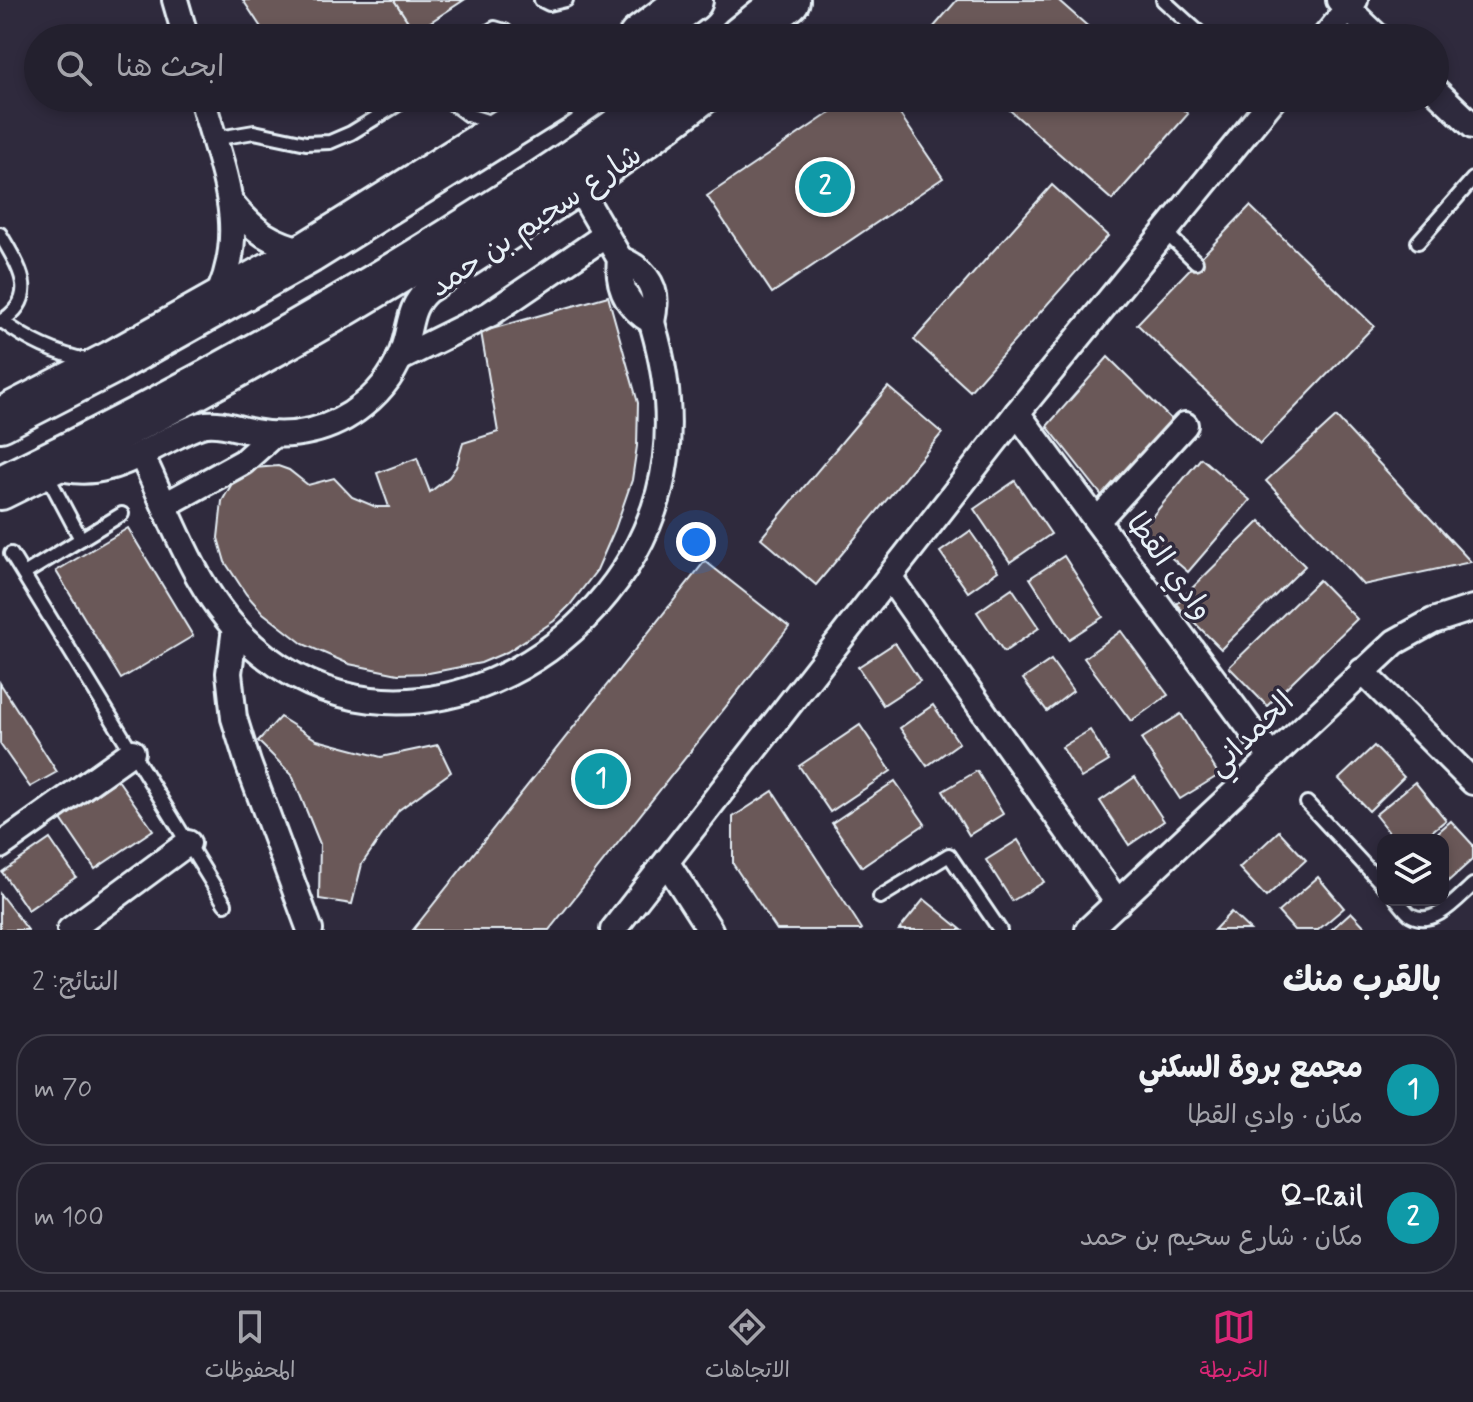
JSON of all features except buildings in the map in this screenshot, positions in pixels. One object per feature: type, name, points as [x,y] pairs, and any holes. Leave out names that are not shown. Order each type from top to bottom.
[{"type":"highway","points":[[659,24],[691,0]]},
{"type":"highway","points":[[0,420],[113,362],[309,252],[536,112]]},
{"type":"highway","name":"شارع سحيم بن حمد","points":[[0,488],[238,366],[493,213],[641,112]]},
{"type":"highway","points":[[493,213],[514,221],[536,223]]},
{"type":"street","points":[[175,0],[182,24]]},
{"type":"street","points":[[1333,24],[1347,3],[1366,24]]},
{"type":"street","points":[[1449,103],[1473,126]]},
{"type":"street","points":[[206,112],[230,201],[233,226],[233,254],[225,282],[212,307]]},
{"type":"street","name":"شارع سحيم بن حمد","points":[[46,465],[74,471],[99,471],[204,424],[273,435],[311,431],[348,416],[378,391],[399,359],[410,316],[419,298],[536,223],[691,112]]},
{"type":"street","points":[[613,930],[1017,413],[1262,112]]},
{"type":"street","points":[[141,454],[199,579],[215,605],[235,628],[276,663],[323,688],[349,695],[402,701],[429,700],[481,686],[532,661],[581,624],[620,576],[636,550],[659,493],[665,464],[668,402],[665,372],[651,321],[641,315],[625,295],[619,271],[620,259],[581,192]]},
{"type":"street","points":[[230,201],[244,219],[265,237],[309,252]]},
{"type":"street","points":[[399,359],[490,314],[606,235]]},
{"type":"street","name":"وادي القطا","points":[[1017,413],[1271,757]]},
{"type":"street","points":[[1097,521],[1185,425]]},
{"type":"street","points":[[165,505],[243,462],[273,435]]},
{"type":"street","points":[[890,578],[1118,903]]},
{"type":"street","name":"الحمداني","points":[[1088,930],[1395,642],[1433,621],[1473,608]]},
{"type":"street","points":[[235,628],[229,673],[234,718],[310,930]]},
{"type":"street","points":[[1362,671],[1473,782]]},
{"type":"street","points":[[0,846],[132,752]]},
{"type":"street","points":[[70,930],[188,843]]},
{"type":"street","points":[[667,863],[710,930]]},
{"type":"lane","points":[[541,0],[549,4],[566,0]]},
{"type":"lane","points":[[1163,0],[1190,24]]},
{"type":"lane","points":[[213,139],[254,132],[306,143],[330,142],[385,112]]},
{"type":"lane","points":[[467,112],[476,118],[515,126]]},
{"type":"lane","points":[[1418,242],[1473,179]]},
{"type":"lane","points":[[1165,232],[1196,262]]},
{"type":"lane","points":[[0,234],[19,268],[24,288],[18,307],[1,322],[54,352],[113,362]]},
{"type":"lane","points":[[46,465],[81,539]]},
{"type":"lane","points":[[24,574],[122,514]]},
{"type":"lane","points":[[11,554],[225,904]]},
{"type":"lane","points":[[1307,803],[1377,879]]},
{"type":"lane","points":[[880,897],[949,855],[1000,930]]},
{"type":"lane","points":[[1403,906],[1411,915],[1426,917],[1440,914],[1473,885]]},
{"type":"place","name":"Q-Rail","points":[[825,187]]},
{"type":"place","name":"مجمع بروة السكني","points":[[601,779]]}]
